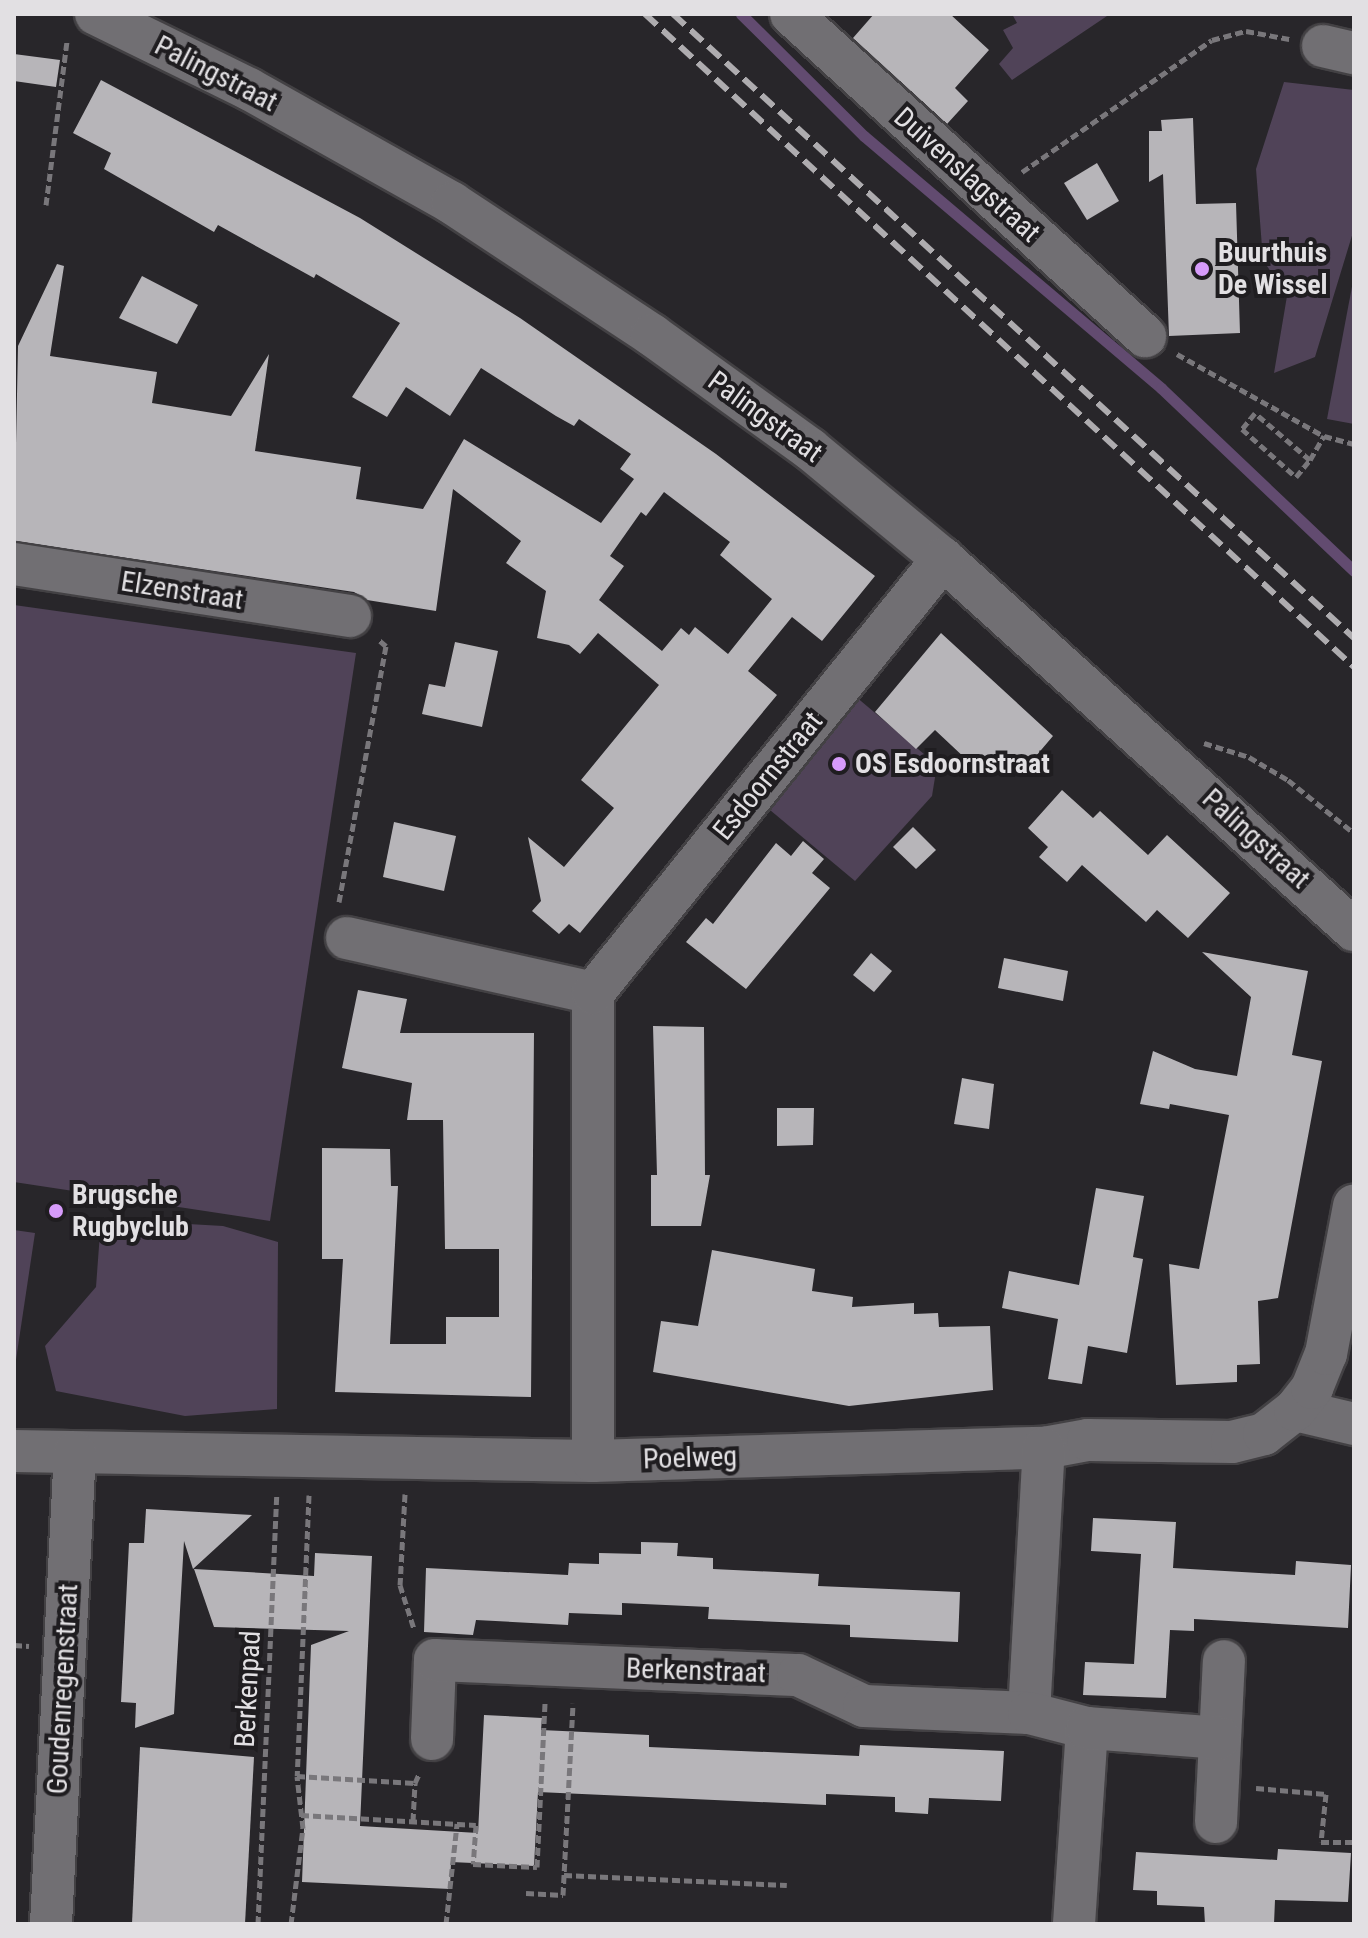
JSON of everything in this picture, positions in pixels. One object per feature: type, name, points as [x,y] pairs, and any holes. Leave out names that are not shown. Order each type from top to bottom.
[{"type":"street","name":"Duivenslagstraat","points":[[791,14],[1145,336]]},
{"type":"street","name":"Palingstraat","points":[[82,21],[249,89],[452,203],[652,335],[798,440],[943,559],[1354,930]]},
{"type":"street","name":"Esdoornstraat","points":[[593,993],[943,559]]},
{"type":"street","name":"Elzenstraat","points":[[14,564],[350,616]]},
{"type":"street","points":[[347,938],[593,993],[593,1461]]},
{"type":"street","points":[[1354,1206],[1326,1354],[1295,1410],[1354,1424]]},
{"type":"street","name":"Poelweg","points":[[14,1451],[593,1461],[1044,1448],[1088,1440],[1232,1442],[1264,1434],[1295,1410]]},
{"type":"street","points":[[1029,1713],[1044,1448]]},
{"type":"street","name":"Goudenregenstraat","points":[[51,1924],[75,1453]]},
{"type":"street","points":[[432,1739],[435,1660]]},
{"type":"street","name":"Berkenstraat","points":[[435,1660],[798,1675],[864,1706],[1029,1713],[1087,1728],[1220,1738]]},
{"type":"street","points":[[1217,1804],[1224,1661]]},
{"type":"street","points":[[1074,1924],[1087,1728]]},
{"type":"path","points":[[46,205],[82,21]]},
{"type":"path","points":[[988,195],[1212,40],[1246,31],[1338,50]]},
{"type":"path","points":[[1145,336],[1262,405],[1324,436],[1354,444]]},
{"type":"path","points":[[1262,405],[1257,415],[1242,429],[1296,477],[1324,436]]},
{"type":"path","points":[[1257,415],[1310,460]]},
{"type":"path","points":[[347,938],[334,932],[386,646],[350,616]]},
{"type":"path","points":[[1152,746],[1214,744],[1249,757],[1321,803],[1354,833]]},
{"type":"path","points":[[291,1924],[298,1892],[301,1815],[297,1776],[294,1456]]},
{"type":"path","name":"Berkenpad","points":[[258,1924],[294,1456]]},
{"type":"path","points":[[406,1456],[400,1585],[410,1623],[435,1660]]},
{"type":"path","points":[[301,1815],[476,1825],[473,1864],[537,1867],[561,1665]]},
{"type":"path","points":[[526,1893],[563,1895],[561,1665]]},
{"type":"path","points":[[413,1821],[415,1783],[432,1739]]},
{"type":"path","points":[[297,1776],[415,1783]]},
{"type":"path","points":[[1217,1804],[1326,1794],[1321,1842],[1354,1842]]},
{"type":"path","points":[[446,1924],[457,1824]]},
{"type":"path","points":[[564,1875],[787,1885]]},
{"type":"shaded area","points":[[1012,14],[1110,14],[1012,80],[999,64],[1013,48],[1003,30],[1017,23]]},
{"type":"shaded area","points":[[1284,82],[1354,90],[1354,229],[1315,357],[1274,373],[1287,296],[1263,260],[1256,169]]},
{"type":"shaded area","points":[[1354,276],[1354,424],[1327,419]]},
{"type":"shaded area","points":[[14,605],[356,653],[270,1221],[14,1182]]},
{"type":"shaded area","points":[[855,696],[937,765],[932,796],[855,881],[764,805]]},
{"type":"shaded area","points":[[101,1219],[223,1226],[278,1242],[277,1409],[185,1416],[56,1391],[45,1346],[96,1287]]},
{"type":"shaded area","points":[[14,1230],[35,1233],[14,1373]]},
{"type":"building","points":[[874,14],[950,14],[989,50],[955,88],[968,101],[947,124],[853,38]]},
{"type":"building","points":[[14,54],[60,60],[56,87],[14,81]]},
{"type":"building","points":[[101,80],[360,218],[520,318],[716,454],[875,576],[822,641],[792,617],[748,671],[777,695],[580,933],[569,924],[559,934],[532,911],[541,901],[528,837],[564,867],[614,808],[581,780],[659,685],[598,633],[580,654],[569,645],[537,638],[546,591],[506,563],[521,541],[453,489],[436,611],[367,600],[354,592],[14,541],[18,346],[57,264],[64,266],[50,356],[157,372],[152,403],[231,416],[269,354],[255,451],[361,467],[356,499],[423,509],[464,439],[601,523],[634,479],[620,469],[631,454],[579,419],[574,426],[481,368],[450,416],[406,387],[387,417],[352,397],[400,323],[316,274],[314,278],[218,225],[214,232],[104,169],[111,153],[73,133]],"holes":[[[664,492],[730,542],[720,555],[772,599],[728,654],[695,627],[689,635],[681,628],[662,651],[599,600],[624,566],[610,556],[641,512],[646,516]]]},
{"type":"building","name":"Buurthuis De Wissel","points":[[1193,118],[1196,204],[1236,203],[1240,333],[1169,336],[1163,174],[1149,182],[1149,131],[1162,131],[1161,120]]},
{"type":"building","points":[[1097,163],[1119,201],[1087,220],[1064,183]]},
{"type":"building","points":[[142,276],[198,305],[177,344],[119,318]]},
{"type":"building","points":[[941,633],[1053,736],[1019,776],[1011,769],[968,772],[967,760],[935,730],[916,749],[875,712]]},
{"type":"building","points":[[455,642],[498,651],[482,727],[422,714],[429,684],[445,687]]},
{"type":"building","points":[[1062,790],[1093,818],[1100,811],[1148,855],[1167,835],[1230,893],[1188,938],[1157,910],[1146,922],[1082,865],[1067,882],[1039,857],[1048,847],[1028,828]]},
{"type":"building","points":[[394,822],[456,836],[444,891],[383,877]]},
{"type":"building","points":[[913,827],[936,850],[916,869],[893,847]]},
{"type":"building","points":[[803,841],[824,859],[812,873],[830,888],[746,989],[686,942],[706,918],[713,924],[776,843],[791,856]]},
{"type":"building","points":[[1202,952],[1308,971],[1292,1055],[1322,1061],[1278,1298],[1258,1301],[1260,1364],[1237,1365],[1237,1382],[1176,1385],[1169,1264],[1199,1269],[1229,1115],[1170,1104],[1169,1109],[1140,1104],[1153,1051],[1195,1069],[1237,1076],[1251,997]]},
{"type":"building","points":[[871,953],[892,971],[874,992],[853,975]]},
{"type":"building","points":[[1004,958],[1068,971],[1063,1001],[998,988]]},
{"type":"building","points":[[358,990],[407,999],[400,1033],[534,1033],[531,1397],[335,1392],[343,1259],[322,1259],[322,1148],[390,1149],[391,1186],[398,1186],[390,1344],[446,1344],[446,1317],[499,1317],[499,1249],[445,1249],[443,1120],[407,1120],[412,1083],[342,1068]]},
{"type":"building","points":[[653,1026],[704,1027],[705,1175],[710,1175],[701,1226],[651,1226],[651,1175],[657,1175]]},
{"type":"building","points":[[962,1078],[994,1084],[989,1129],[954,1124]]},
{"type":"building","points":[[777,1108],[814,1108],[813,1145],[777,1146]]},
{"type":"building","points":[[1096,1188],[1144,1196],[1133,1257],[1143,1259],[1127,1353],[1088,1346],[1082,1384],[1048,1379],[1058,1319],[1002,1308],[1009,1271],[1079,1285]]},
{"type":"building","points":[[712,1250],[815,1269],[812,1291],[853,1297],[852,1307],[914,1303],[914,1314],[938,1313],[939,1327],[990,1326],[993,1390],[849,1406],[653,1372],[661,1321],[698,1326]]},
{"type":"building","points":[[146,1509],[252,1515],[193,1569],[184,1541],[174,1714],[135,1728],[136,1703],[121,1702],[125,1622],[129,1543],[144,1543]]},
{"type":"building","points":[[1093,1518],[1176,1522],[1173,1568],[1295,1575],[1296,1561],[1351,1565],[1348,1628],[1194,1619],[1194,1631],[1170,1630],[1166,1698],[1083,1695],[1085,1662],[1134,1664],[1141,1554],[1091,1551]]},
{"type":"building","points":[[641,1542],[678,1543],[677,1556],[713,1558],[713,1569],[819,1574],[818,1586],[960,1592],[958,1642],[850,1637],[850,1625],[708,1619],[709,1607],[622,1603],[622,1615],[569,1613],[568,1625],[476,1620],[473,1635],[424,1632],[426,1568],[568,1575],[569,1563],[599,1564],[599,1553],[641,1554]]},
{"type":"building","points":[[315,1553],[372,1556],[360,1826],[478,1833],[484,1715],[542,1718],[541,1730],[649,1735],[649,1747],[859,1756],[860,1745],[1004,1751],[1001,1801],[929,1798],[928,1814],[895,1812],[895,1797],[826,1794],[826,1805],[538,1792],[534,1866],[451,1862],[450,1889],[302,1882],[311,1645],[349,1631],[214,1627],[194,1569],[314,1576]]},
{"type":"building","points":[[140,1747],[254,1757],[245,1924],[132,1924]]},
{"type":"building","points":[[1278,1849],[1351,1853],[1348,1902],[1275,1900],[1274,1924],[1205,1924],[1204,1907],[1157,1905],[1157,1891],[1133,1890],[1136,1852],[1277,1860]]},
{"type":"waterway","points":[[741,14],[864,136],[1161,388],[1354,571]]},
{"type":"railway","points":[[645,14],[1354,667]]},
{"type":"railway","points":[[673,14],[1354,638]]},
{"type":"place","name":"Buurthuis De Wissel","points":[[1202,269]]},
{"type":"place","name":"OS Esdoornstraat","points":[[839,764]]},
{"type":"place","name":"Brugsche Rugbyclub","points":[[56,1211]]}]
